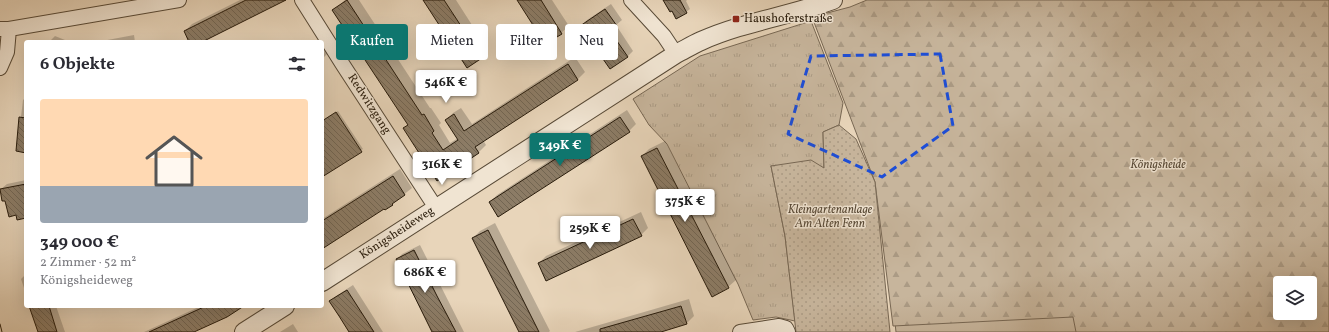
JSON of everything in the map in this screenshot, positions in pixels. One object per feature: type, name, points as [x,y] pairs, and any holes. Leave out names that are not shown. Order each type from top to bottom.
[{"type":"street","points":[[0,68],[6,52],[5,29],[179,0]]},
{"type":"street","name":"Redwitzgang","points":[[302,0],[436,208]]},
{"type":"street","points":[[631,0],[664,36],[676,54]]},
{"type":"street","name":"Königsheideweg","points":[[324,281],[676,54],[700,41],[721,33],[833,0]]},
{"type":"street","points":[[244,332],[282,308]]},
{"type":"street","points":[[740,332],[779,326],[787,330]]},
{"type":"highlighted area","points":[[940,54],[953,126],[882,177],[788,134],[811,56]]},
{"type":"green space","name":"Königsheide","points":[[867,0],[1329,0],[1329,332],[1076,332],[1073,317],[893,326],[875,182],[812,17],[850,7]]},
{"type":"green space","points":[[811,21],[843,103],[839,125],[823,132],[824,168],[771,166],[785,236],[795,321],[776,317],[753,320],[738,284],[667,144],[649,125],[633,99],[700,56]]},
{"type":"green space","name":"Kleingartenanlage Am Alten Fenn","points":[[839,125],[856,139],[875,182],[890,332],[796,332],[785,236],[771,166],[811,160],[824,168],[823,132]]},
{"type":"green space","points":[[1094,276],[1109,332],[896,332],[892,296]]},
{"type":"building","points":[[246,0],[286,0],[206,40],[188,40],[184,31]]},
{"type":"building","points":[[347,0],[363,24],[341,24],[332,10]]},
{"type":"building","points":[[423,0],[444,0],[460,24],[439,24]]},
{"type":"building","points":[[517,0],[541,0],[556,24],[532,24]]},
{"type":"building","points":[[663,0],[680,0],[687,13],[676,19],[672,11],[670,12]]},
{"type":"building","points":[[605,9],[616,24],[583,24]]},
{"type":"building","points":[[557,26],[562,34],[557,37]]},
{"type":"building","points":[[618,43],[628,57],[610,69],[604,60],[618,60]]},
{"type":"building","points":[[365,60],[386,60],[422,115],[424,114],[434,131],[432,133],[443,150],[458,140],[445,120],[454,114],[464,131],[568,64],[578,80],[475,147],[479,153],[437,181],[403,128],[408,125]]},
{"type":"building","points":[[462,60],[479,60],[467,68]]},
{"type":"building","points":[[336,112],[362,152],[324,176],[324,120]]},
{"type":"building","points":[[19,117],[24,118],[24,153],[16,151]]},
{"type":"building","points":[[620,117],[630,132],[498,217],[489,202]]},
{"type":"building","points":[[657,148],[729,288],[712,297],[641,156]]},
{"type":"building","points":[[393,176],[405,195],[392,204],[393,205],[385,210],[384,209],[324,248],[324,220]]},
{"type":"building","points":[[24,184],[24,218],[17,220],[16,215],[9,217],[5,201],[2,201],[0,189]]},
{"type":"building","points":[[633,219],[642,236],[546,281],[538,263]]},
{"type":"building","points":[[488,230],[539,332],[519,332],[472,238]]},
{"type":"building","points":[[414,250],[456,332],[432,332],[396,259]]},
{"type":"building","points":[[347,290],[374,332],[349,332],[329,301]]},
{"type":"building","points":[[681,306],[687,324],[661,332],[600,332],[600,329]]},
{"type":"building","points":[[30,308],[50,308],[57,332],[38,332]]},
{"type":"building","points":[[202,308],[241,308],[227,317],[194,332],[149,332]]},
{"type":"tram line","points":[[0,324],[2,332]]},
{"type":"place","name":"Haushoferstraße","points":[[736,19]]}]
